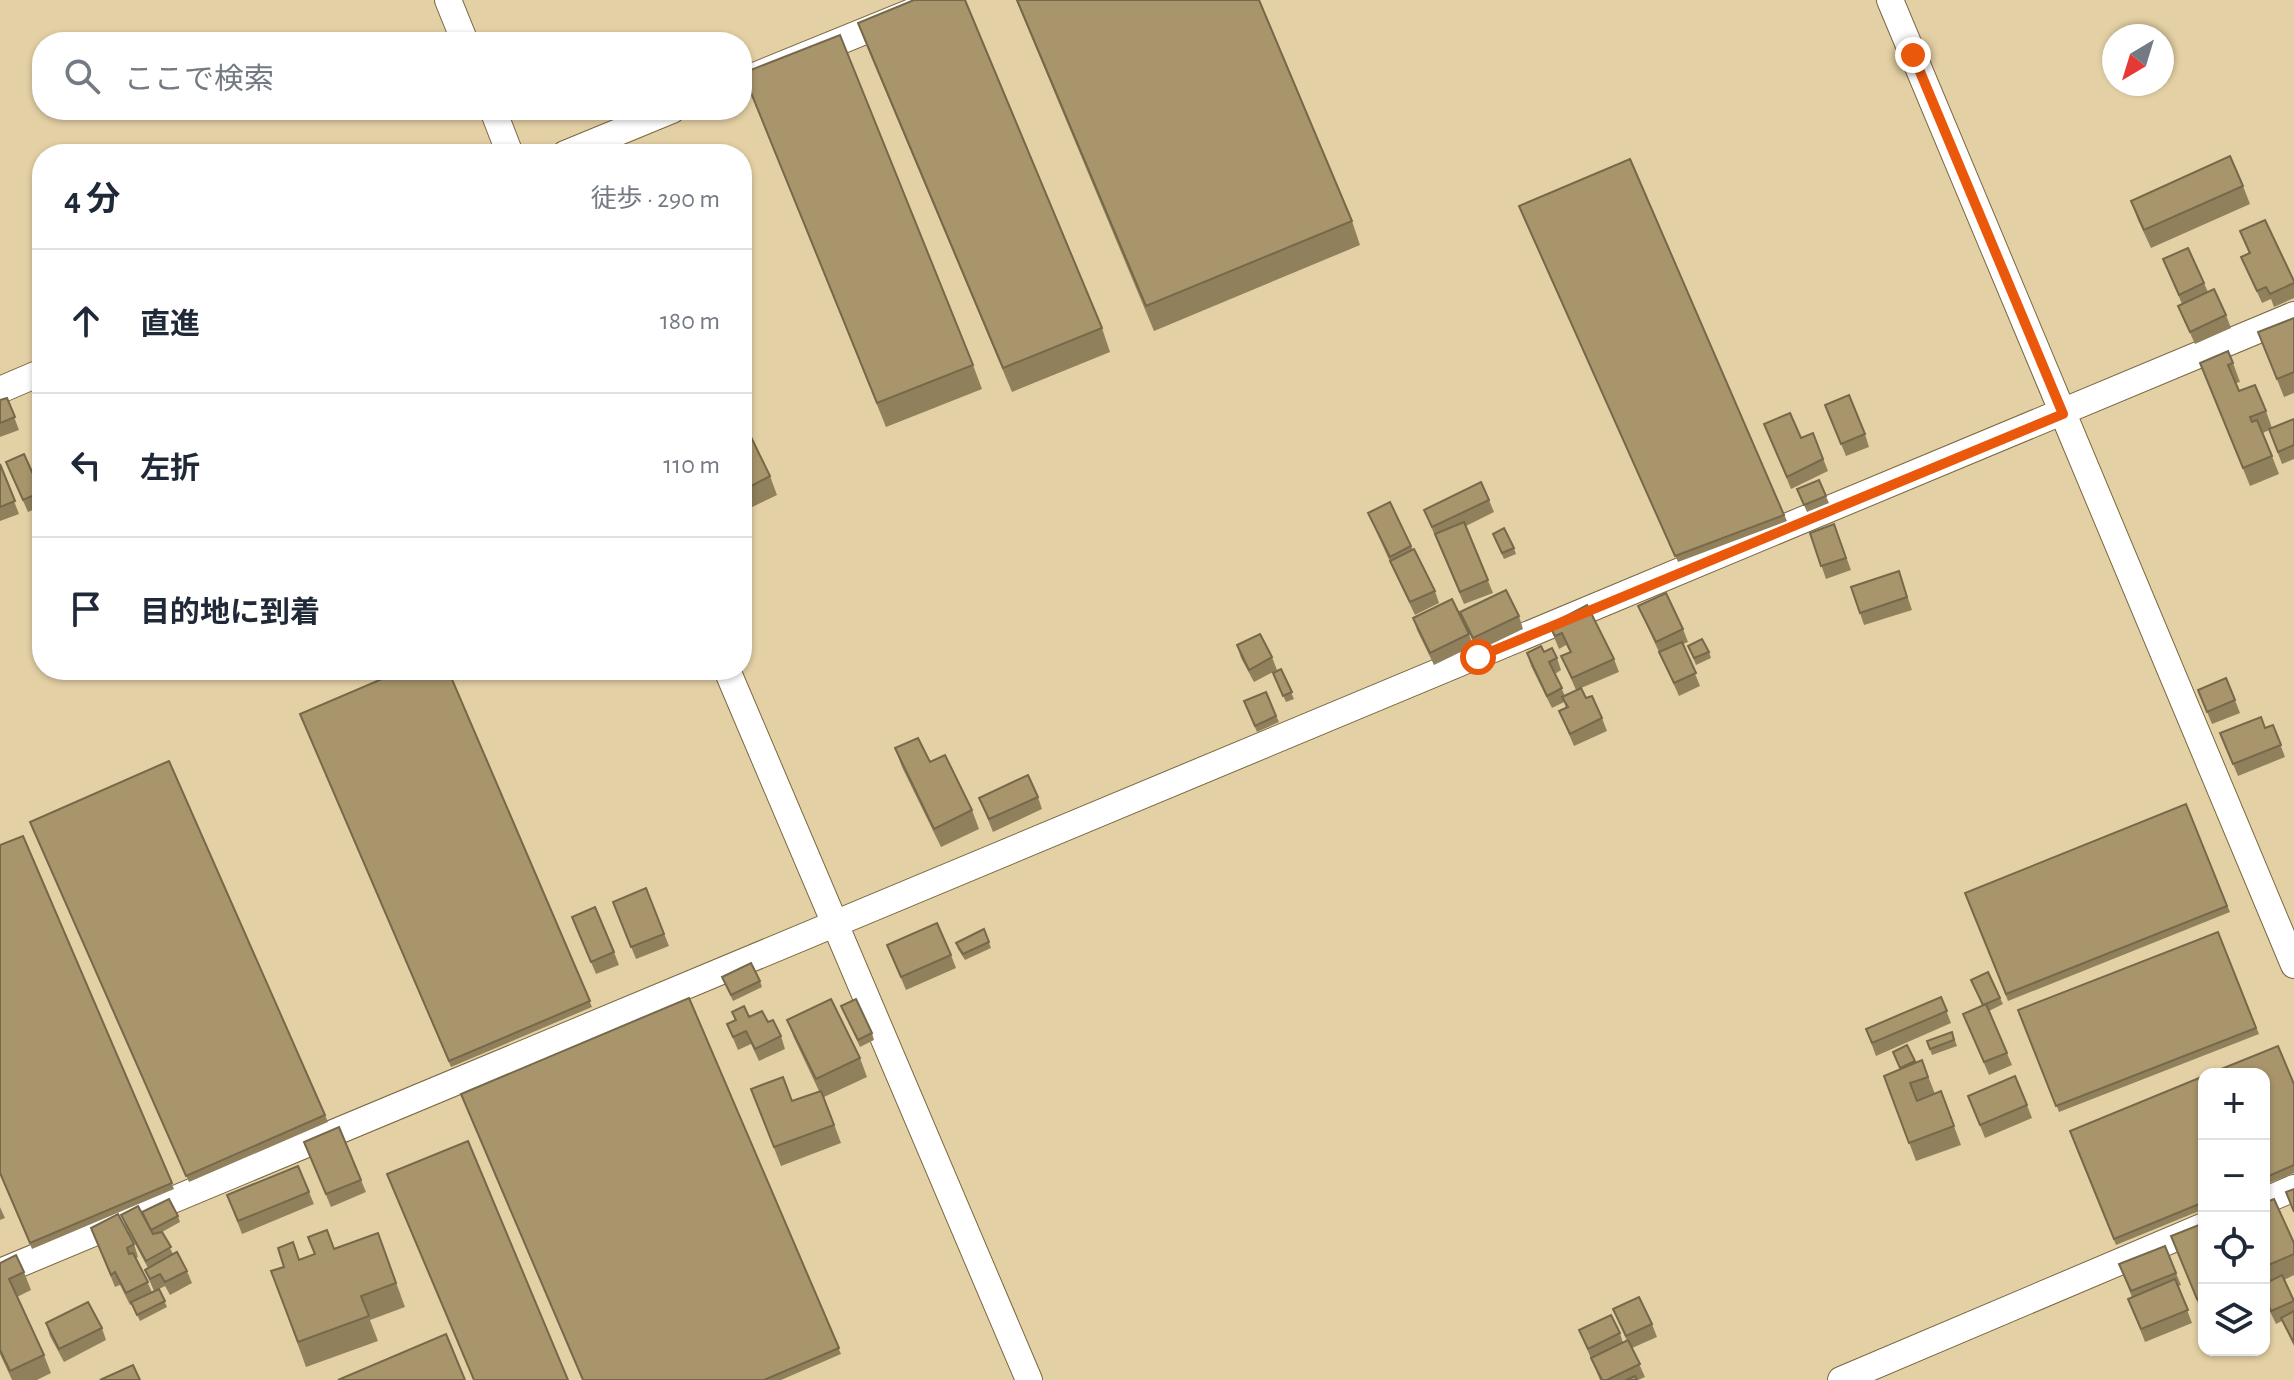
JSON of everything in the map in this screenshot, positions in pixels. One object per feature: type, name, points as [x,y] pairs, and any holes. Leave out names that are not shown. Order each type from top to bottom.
[{"type":"street","points":[[448,0],[461,32]]},
{"type":"street","points":[[752,77],[941,0]]},
{"type":"street","points":[[1890,0],[2294,965]]},
{"type":"street","points":[[497,120],[506,144]]},
{"type":"street","points":[[589,144],[648,120]]},
{"type":"street","points":[[0,1272],[2063,414],[2294,315]]},
{"type":"street","points":[[0,390],[32,376]]},
{"type":"street","points":[[731,680],[1029,1380]]},
{"type":"street","points":[[2270,1198],[2294,1188]]},
{"type":"street","points":[[1841,1380],[2198,1229]]},
{"type":"building","points":[[914,0],[965,0],[1102,328],[1003,368],[858,23]]},
{"type":"building","points":[[1017,0],[1259,0],[1352,221],[1146,306]]},
{"type":"building","points":[[840,35],[973,365],[877,403],[752,95],[752,69]]},
{"type":"building","points":[[2230,156],[2243,186],[2144,230],[2131,201]]},
{"type":"building","points":[[1630,159],[1784,515],[1675,556],[1519,206]]},
{"type":"building","points":[[2265,220],[2294,281],[2270,294],[2266,287],[2257,291],[2241,257],[2250,253],[2240,231]]},
{"type":"building","points":[[2188,248],[2204,283],[2179,295],[2163,259]]},
{"type":"building","points":[[2214,289],[2226,315],[2190,332],[2178,306]]},
{"type":"building","points":[[2294,318],[2294,372],[2277,379],[2258,332]]},
{"type":"building","points":[[2228,351],[2233,363],[2228,365],[2239,391],[2255,385],[2266,411],[2250,417],[2252,422],[2257,420],[2272,456],[2243,468],[2200,363]]},
{"type":"building","points":[[1849,395],[1865,434],[1841,444],[1825,405]]},
{"type":"building","points":[[7,398],[15,417],[0,423],[0,400]]},
{"type":"building","points":[[1790,413],[1801,438],[1813,433],[1823,459],[1787,477],[1764,424]]},
{"type":"building","points":[[2294,419],[2294,445],[2278,452],[2269,429]]},
{"type":"building","points":[[752,439],[770,476],[752,486]]},
{"type":"building","points":[[24,454],[32,472],[32,496],[23,500],[6,462]]},
{"type":"building","points":[[0,464],[15,501],[0,507]]},
{"type":"building","points":[[1819,480],[1826,496],[1804,505],[1797,489]]},
{"type":"building","points":[[1481,482],[1489,500],[1432,527],[1424,510]]},
{"type":"building","points":[[1390,502],[1411,546],[1390,557],[1368,513]]},
{"type":"building","points":[[1464,522],[1488,580],[1460,592],[1435,534]]},
{"type":"building","points":[[1834,524],[1846,558],[1821,566],[1810,533]]},
{"type":"building","points":[[1504,528],[1514,548],[1502,553],[1493,534]]},
{"type":"building","points":[[1414,549],[1435,591],[1410,602],[1390,561]]},
{"type":"building","points":[[1899,571],[1907,597],[1860,613],[1851,587]]},
{"type":"building","points":[[1506,590],[1519,616],[1473,638],[1460,612]]},
{"type":"building","points":[[1666,593],[1683,629],[1656,642],[1638,606]]},
{"type":"building","points":[[1452,599],[1469,634],[1430,653],[1413,618]]},
{"type":"building","points":[[1587,605],[1614,659],[1572,678],[1561,656],[1571,652],[1562,633],[1555,636],[1549,625]]},
{"type":"building","points":[[1260,634],[1272,657],[1249,670],[1237,645]]},
{"type":"building","points":[[1702,639],[1709,652],[1694,658],[1688,646]]},
{"type":"building","points":[[1682,642],[1696,673],[1674,683],[1659,652]]},
{"type":"building","points":[[1541,646],[1544,652],[1552,648],[1557,658],[1549,662],[1562,688],[1547,696],[1527,653]]},
{"type":"building","points":[[1281,669],[1292,692],[1283,696],[1273,673]]},
{"type":"building","points":[[2226,678],[2235,700],[2207,712],[2198,690]]},
{"type":"building","points":[[380,680],[452,680],[590,1001],[449,1061],[300,714]]},
{"type":"building","points":[[1581,688],[1586,698],[1592,696],[1602,718],[1570,734],[1559,711],[1568,707],[1562,697]]},
{"type":"building","points":[[1266,692],[1276,716],[1255,726],[1244,701]]},
{"type":"building","points":[[2261,717],[2265,728],[2273,725],[2281,745],[2233,764],[2220,733]]},
{"type":"building","points":[[918,738],[930,762],[945,755],[972,810],[934,829],[895,748]]},
{"type":"building","points":[[169,761],[325,1115],[186,1176],[30,822]]},
{"type":"building","points":[[1028,775],[1038,797],[989,819],[979,798]]},
{"type":"building","points":[[2186,804],[2227,906],[2006,994],[1965,893]]},
{"type":"building","points":[[23,836],[172,1183],[30,1243],[0,1173],[0,845]]},
{"type":"building","points":[[646,888],[664,934],[631,947],[613,902]]},
{"type":"building","points":[[595,907],[614,952],[591,962],[572,917]]},
{"type":"building","points":[[937,923],[951,955],[901,977],[887,945]]},
{"type":"building","points":[[984,929],[989,942],[963,954],[956,943]]},
{"type":"building","points":[[2218,932],[2256,1028],[2056,1106],[2018,1010]]},
{"type":"building","points":[[751,963],[760,981],[731,995],[722,977]]},
{"type":"building","points":[[1988,972],[2000,998],[1983,1005],[1971,980]]},
{"type":"building","points":[[1941,997],[1947,1011],[1872,1043],[1866,1029]]},
{"type":"building","points":[[689,998],[839,1348],[764,1380],[583,1380],[461,1094]]},
{"type":"building","points":[[831,999],[860,1058],[816,1079],[787,1020]]},
{"type":"building","points":[[856,999],[872,1033],[858,1040],[841,1006]]},
{"type":"building","points":[[1986,1004],[2007,1053],[1984,1062],[1963,1014]]},
{"type":"building","points":[[744,1006],[749,1017],[762,1011],[768,1022],[773,1020],[781,1036],[755,1049],[746,1031],[733,1037],[727,1024],[736,1020],[732,1012]]},
{"type":"building","points":[[1952,1032],[1954,1040],[1930,1049],[1927,1041]]},
{"type":"building","points":[[1907,1045],[1915,1061],[1900,1068],[1893,1052]]},
{"type":"building","points":[[2278,1046],[2294,1084],[2294,1165],[2270,1175],[2270,1068],[2224,1068]]},
{"type":"building","points":[[1922,1060],[1928,1077],[1910,1083],[1917,1101],[1941,1091],[1954,1126],[1909,1143],[1884,1076]]},
{"type":"building","points":[[2015,1076],[2027,1105],[1980,1125],[1968,1096]]},
{"type":"building","points":[[783,1077],[792,1101],[821,1091],[834,1125],[774,1147],[751,1089]]},
{"type":"building","points":[[2198,1078],[2198,1204],[2114,1239],[2070,1131]]},
{"type":"building","points":[[339,1127],[361,1180],[326,1194],[304,1142]]},
{"type":"building","points":[[468,1141],[568,1380],[474,1380],[387,1174]]},
{"type":"building","points":[[298,1166],[309,1192],[238,1221],[227,1195]]},
{"type":"building","points":[[2294,1189],[2294,1212],[2286,1192]]},
{"type":"building","points":[[169,1199],[178,1216],[151,1230],[142,1212]]},
{"type":"building","points":[[2274,1199],[2294,1243],[2294,1254],[2270,1264],[2270,1212],[2270,1201]]},
{"type":"building","points":[[138,1206],[153,1234],[162,1232],[171,1247],[146,1261],[121,1215]]},
{"type":"building","points":[[118,1214],[134,1244],[127,1248],[129,1254],[133,1253],[148,1282],[126,1293],[115,1272],[111,1275],[91,1228]]},
{"type":"building","points":[[2198,1225],[2197,1299],[2171,1236]]},
{"type":"building","points":[[327,1230],[334,1249],[378,1233],[396,1283],[361,1296],[369,1316],[298,1342],[271,1271],[284,1267],[278,1248],[293,1242],[299,1260],[315,1254],[308,1237]]},
{"type":"building","points":[[2165,1246],[2176,1273],[2131,1291],[2119,1264]]},
{"type":"building","points":[[177,1252],[187,1271],[165,1282],[160,1274],[150,1279],[145,1270]]},
{"type":"building","points":[[16,1255],[24,1272],[9,1279],[44,1355],[10,1371],[0,1350],[0,1263]]},
{"type":"building","points":[[2282,1275],[2294,1301],[2271,1311],[2270,1281]]},
{"type":"building","points":[[2175,1279],[2188,1310],[2141,1329],[2128,1299]]},
{"type":"building","points":[[159,1289],[165,1301],[137,1315],[131,1302]]},
{"type":"building","points":[[1639,1297],[1652,1324],[1626,1336],[1613,1309]]},
{"type":"building","points":[[88,1302],[102,1328],[59,1349],[46,1323]]},
{"type":"building","points":[[2294,1311],[2294,1343],[2281,1318]]},
{"type":"building","points":[[1611,1315],[1620,1333],[1588,1349],[1579,1330]]},
{"type":"building","points":[[446,1334],[465,1380],[338,1380]]},
{"type":"building","points":[[1628,1340],[1640,1364],[1602,1380],[1591,1358]]},
{"type":"building","points":[[133,1365],[140,1380],[100,1380]]},
{"type":"route","points":[[1478,657],[2063,414],[1913,55]]}]
